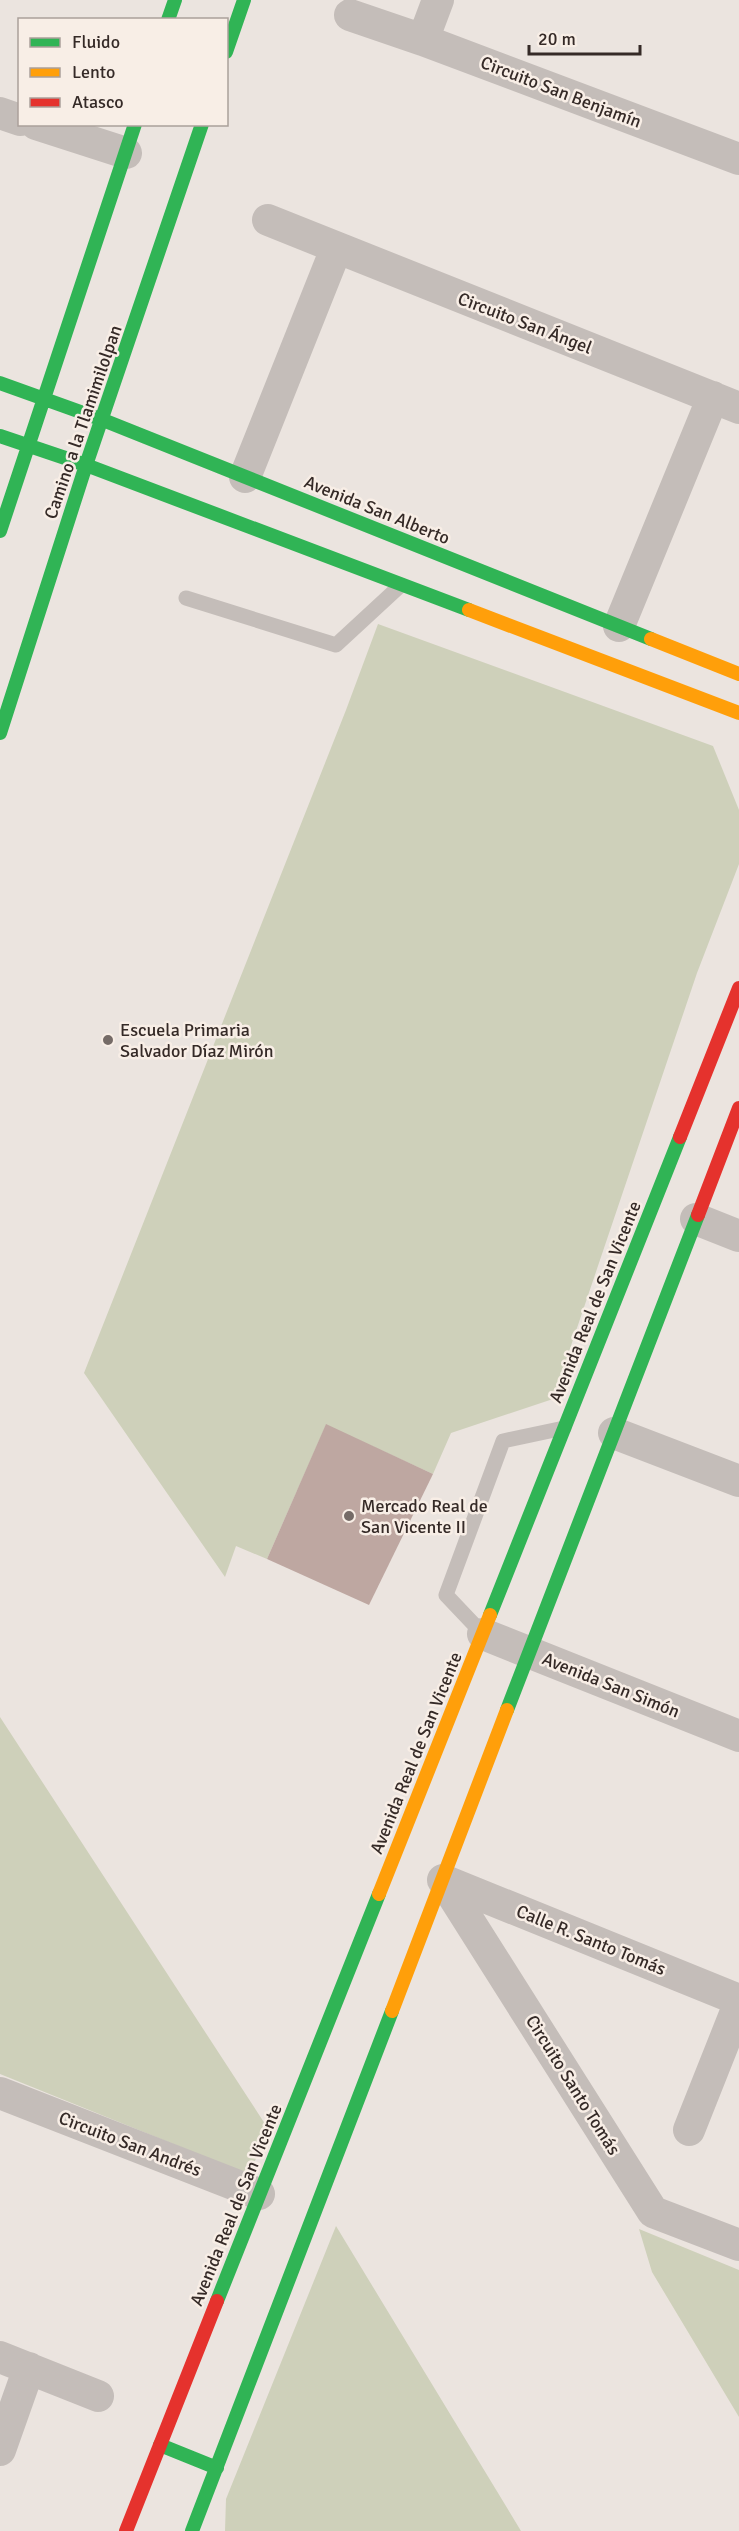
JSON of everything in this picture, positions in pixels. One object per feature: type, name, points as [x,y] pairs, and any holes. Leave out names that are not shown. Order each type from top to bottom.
[{"type":"street","points":[[169,18],[175,0]]},
{"type":"street","points":[[228,46],[244,0]]},
{"type":"street","points":[[423,40],[438,0]]},
{"type":"street","name":"Circuito San Benjamín","points":[[350,15],[423,40],[739,159]]},
{"type":"street","points":[[0,113],[18,119]]},
{"type":"street","points":[[0,531],[130,139],[49,126]]},
{"type":"street","name":"Camino a la Tlamimilolpan","points":[[0,733],[86,465],[201,126]]},
{"type":"street","name":"Circuito San Ángel","points":[[268,220],[726,403],[619,626]]},
{"type":"street","points":[[244,477],[336,249]]},
{"type":"street","name":"Avenida San Alberto","points":[[0,383],[103,420],[739,674]]},
{"type":"street","points":[[0,436],[86,465],[739,713]]},
{"type":"street","name":"Avenida Real de San Vicente","points":[[126,2531],[739,988]]},
{"type":"street","points":[[192,2531],[739,1107]]},
{"type":"street","points":[[696,1219],[739,1236]]},
{"type":"street","points":[[614,1433],[739,1481]]},
{"type":"street","name":"Avenida San Simón","points":[[483,1634],[739,1736]]},
{"type":"street","name":"Calle R. Santo Tomás","points":[[443,1880],[739,2002]]},
{"type":"street","name":"Circuito Santo Tomás","points":[[443,1880],[653,2212],[739,2245]]},
{"type":"street","points":[[689,2130],[739,2002]]},
{"type":"street","name":"Circuito San Andrés","points":[[0,2093],[259,2194]]},
{"type":"street","points":[[0,2357],[98,2396]]},
{"type":"street","points":[[0,2450],[29,2368]]},
{"type":"street","points":[[160,2445],[217,2468]]},
{"type":"lane","points":[[186,598],[336,645],[401,585]]},
{"type":"lane","points":[[483,1634],[446,1595],[503,1441],[564,1428]]},
{"type":"green space","points":[[378,624],[713,746],[739,810],[739,864],[697,973],[553,1399],[451,1433],[433,1474],[326,1425],[267,1559],[236,1546],[225,1577],[84,1373]]},
{"type":"green space","points":[[0,1717],[267,2127],[250,2175],[0,2074]]},
{"type":"green space","points":[[336,2226],[521,2531],[225,2531],[226,2499]]},
{"type":"green space","points":[[639,2229],[739,2270],[739,2417],[652,2272]]},
{"type":"building","name":"Mercado Real de San Vicente II","points":[[326,1424],[433,1474],[369,1605],[267,1559]]},
{"type":"traffic: fast","points":[[169,18],[175,0]]},
{"type":"traffic: fast","points":[[228,46],[244,0]]},
{"type":"traffic: fast","points":[[0,531],[134,126]]},
{"type":"traffic: fast","points":[[0,733],[86,465],[201,126]]},
{"type":"traffic: fast","points":[[0,383],[103,420],[651,639]]},
{"type":"traffic: fast","points":[[0,436],[86,465],[469,610]]},
{"type":"traffic: fast","points":[[490,1615],[680,1137]]},
{"type":"traffic: fast","points":[[507,1710],[698,1215]]},
{"type":"traffic: fast","points":[[217,2301],[379,1894]]},
{"type":"traffic: fast","points":[[192,2531],[392,2011]]},
{"type":"traffic: fast","points":[[160,2445],[217,2468]]},
{"type":"traffic: slow","points":[[469,610],[739,713]]},
{"type":"traffic: slow","points":[[651,639],[739,674]]},
{"type":"traffic: slow","points":[[379,1894],[490,1615]]},
{"type":"traffic: slow","points":[[392,2011],[507,1710]]},
{"type":"traffic: jam","points":[[680,1137],[739,988]]},
{"type":"traffic: jam","points":[[698,1215],[739,1108]]},
{"type":"traffic: jam","points":[[126,2531],[217,2301]]},
{"type":"place","name":"Escuela Primaria Salvador Díaz Mirón","points":[[108,1040]]},
{"type":"place","name":"Mercado Real de San Vicente II","points":[[349,1516]]}]
